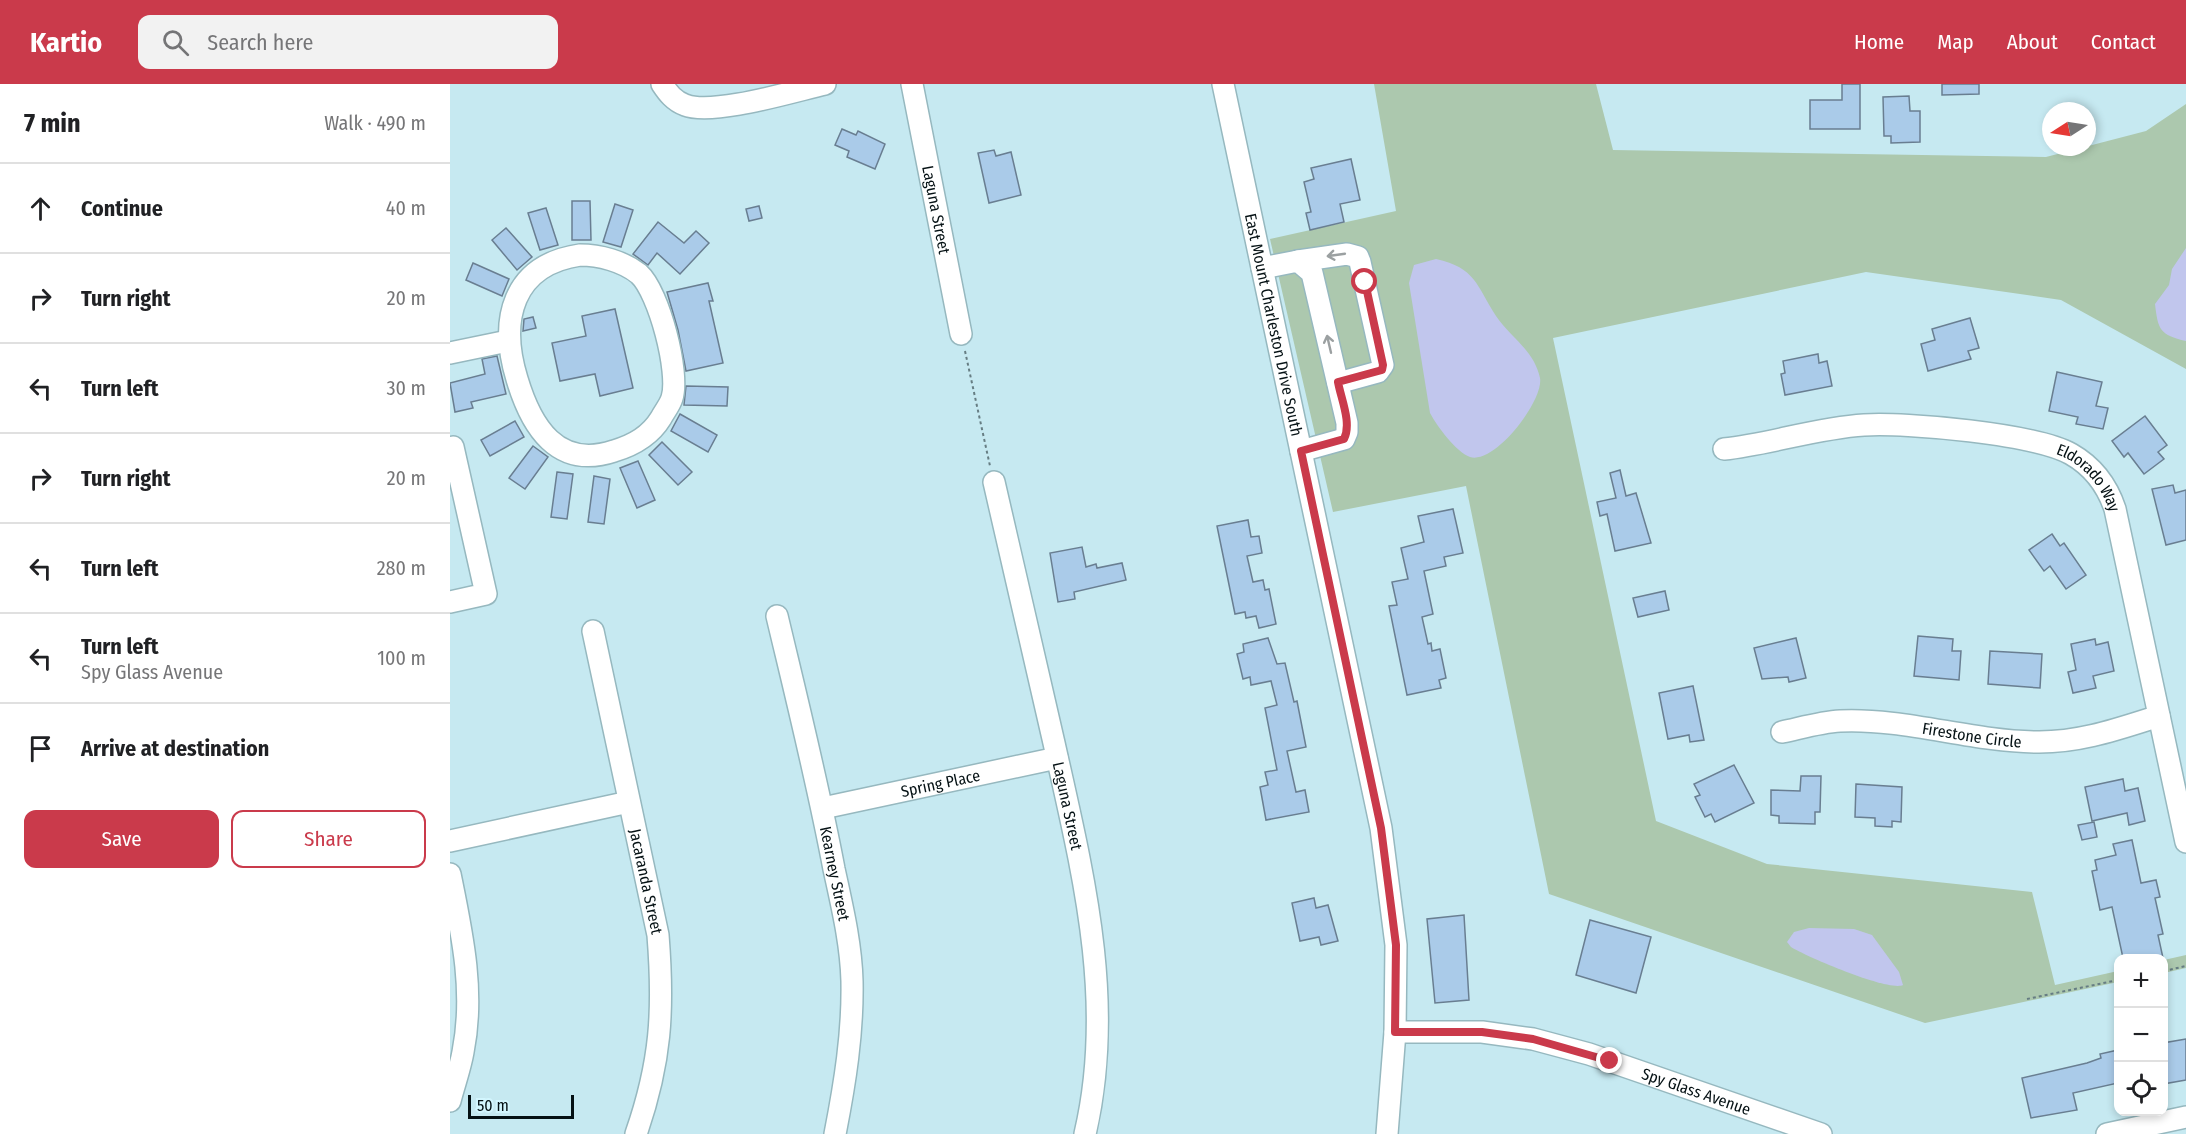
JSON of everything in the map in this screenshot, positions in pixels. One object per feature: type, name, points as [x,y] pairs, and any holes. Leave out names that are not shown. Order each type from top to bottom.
[{"type":"street","points":[[662,84],[673,99],[697,108],[724,106],[825,84]]},
{"type":"street","name":"Laguna Street","points":[[912,84],[962,334]]},
{"type":"street","name":"East Mount Charleston Drive South","points":[[1222,84],[1381,828],[1396,945],[1395,1032],[1387,1134]]},
{"type":"street","points":[[1262,268],[1347,254],[1358,257],[1383,365],[1378,372],[1338,382]]},
{"type":"street","points":[[594,255],[608,259],[638,273],[656,299],[674,381],[672,398],[659,421],[646,436],[626,448],[601,456],[564,450],[543,435],[528,414],[508,341],[511,314],[516,299],[535,272],[568,257],[594,255]]},
{"type":"street","points":[[1298,261],[1312,273],[1315,282],[1347,423],[1344,439],[1301,451]]},
{"type":"street","points":[[450,353],[508,341]]},
{"type":"street","name":"Eldorado Way","points":[[1724,449],[1822,430],[1864,425],[1899,425],[2020,439],[2055,447],[2082,461],[2097,475],[2111,495],[2115,509],[2186,842]]},
{"type":"street","points":[[450,448],[453,447],[486,594],[450,602]]},
{"type":"street","name":"Laguna Street","points":[[994,482],[1087,895],[1098,985],[1098,1043],[1085,1134]]},
{"type":"street","name":"Kearney Street","points":[[777,616],[823,808],[847,933],[852,979],[851,1026],[846,1081],[835,1134]]},
{"type":"street","name":"Jacaranda Street","points":[[593,632],[658,935],[662,986],[657,1062],[636,1134]]},
{"type":"street","name":"Firestone Circle","points":[[1782,732],[1849,722],[2033,742],[2062,741],[2096,736],[2159,717]]},
{"type":"street","name":"Spring Place","points":[[823,808],[1057,758]]},
{"type":"street","points":[[450,841],[629,802]]},
{"type":"street","points":[[450,874],[464,944],[468,995],[463,1053],[450,1101]]},
{"type":"street","name":"Spy Glass Avenue","points":[[1395,1032],[1482,1032],[1533,1039],[1589,1054],[1821,1134]]},
{"type":"street","points":[[2107,1134],[2186,1117]]},
{"type":"path","points":[[962,334],[994,482]]},
{"type":"path","points":[[2168,970],[2186,966]]},
{"type":"path","points":[[2027,999],[2114,981]]},
{"type":"green space","points":[[1374,84],[1596,84],[1613,150],[2096,156],[2096,144],[2146,131],[2186,104],[2186,369],[2061,300],[1866,272],[1553,338],[1656,821],[1767,864],[2032,892],[2055,985],[2114,972],[2114,983],[1925,1023],[1549,894],[1466,486],[1333,512],[1270,239],[1396,211]]},
{"type":"green space","points":[[2186,955],[2186,968],[2168,972],[2168,959]]},
{"type":"water","points":[[2186,248],[2186,341],[2166,334],[2162,330],[2157,320],[2155,304],[2169,285],[2172,269]]},
{"type":"water","points":[[1436,259],[1459,267],[1474,279],[1496,316],[1533,360],[1540,378],[1534,401],[1516,429],[1492,451],[1480,457],[1470,457],[1459,450],[1430,413],[1409,283],[1414,265]]},
{"type":"water","points":[[1809,928],[1854,929],[1872,935],[1899,972],[1903,985],[1895,986],[1866,979],[1791,947],[1787,942],[1794,932]]},
{"type":"building","points":[[1842,84],[1860,84],[1860,129],[1810,129],[1810,100],[1842,100]]},
{"type":"building","points":[[1942,84],[1979,84],[1979,94],[1942,95]]},
{"type":"building","points":[[1909,96],[1910,111],[1920,111],[1920,142],[1891,143],[1891,136],[1884,136],[1883,97]]},
{"type":"building","points":[[842,129],[856,135],[858,131],[885,144],[875,169],[847,157],[849,151],[835,145]]},
{"type":"building","points":[[994,150],[996,156],[1011,152],[1021,195],[989,203],[978,153]]},
{"type":"building","points":[[1351,159],[1360,200],[1340,204],[1344,222],[1310,230],[1306,213],[1311,212],[1304,182],[1314,179],[1311,168]]},
{"type":"building","points":[[572,201],[590,201],[591,240],[572,240]]},
{"type":"building","points":[[615,204],[633,210],[621,247],[603,242]]},
{"type":"building","points":[[759,206],[762,218],[749,221],[746,209]]},
{"type":"building","points":[[546,208],[558,245],[540,250],[528,213]]},
{"type":"building","points":[[658,222],[684,243],[696,231],[709,243],[680,274],[657,253],[648,265],[633,254]]},
{"type":"building","points":[[506,228],[532,257],[517,270],[492,240]]},
{"type":"building","points":[[473,263],[509,279],[502,296],[466,280]]},
{"type":"building","points":[[708,283],[713,301],[709,301],[723,363],[686,371],[678,330],[667,292]]},
{"type":"building","points":[[615,309],[633,388],[600,396],[595,374],[560,381],[552,343],[586,336],[582,316]]},
{"type":"building","points":[[533,317],[536,328],[523,331],[524,319]]},
{"type":"building","points":[[1970,318],[1979,348],[1968,351],[1971,359],[1928,371],[1921,344],[1935,340],[1932,329]]},
{"type":"building","points":[[1818,354],[1819,363],[1827,361],[1832,386],[1785,395],[1781,374],[1785,373],[1783,361]]},
{"type":"building","points":[[497,356],[506,394],[471,402],[473,408],[455,412],[450,383],[485,374],[482,359]]},
{"type":"building","points":[[2057,372],[2102,382],[2096,406],[2108,408],[2103,429],[2076,424],[2078,417],[2049,411]]},
{"type":"building","points":[[686,386],[728,387],[727,406],[684,405]]},
{"type":"building","points":[[680,414],[717,435],[708,452],[671,431]]},
{"type":"building","points":[[2145,416],[2167,445],[2158,452],[2164,459],[2144,474],[2128,453],[2124,457],[2112,441]]},
{"type":"building","points":[[515,421],[524,437],[490,456],[481,440]]},
{"type":"building","points":[[662,442],[692,472],[678,485],[649,455]]},
{"type":"building","points":[[533,446],[548,457],[525,489],[509,478]]},
{"type":"building","points":[[638,461],[655,500],[637,508],[620,468]]},
{"type":"building","points":[[1620,470],[1626,496],[1636,493],[1651,543],[1615,551],[1607,514],[1600,516],[1597,502],[1616,498],[1610,473]]},
{"type":"building","points":[[557,472],[573,474],[567,519],[551,517]]},
{"type":"building","points":[[594,476],[610,479],[604,524],[588,522]]},
{"type":"building","points":[[2173,485],[2175,493],[2186,490],[2186,540],[2166,545],[2152,489]]},
{"type":"building","points":[[1453,509],[1463,553],[1444,557],[1446,566],[1424,571],[1433,614],[1422,617],[1428,644],[1431,643],[1432,651],[1440,649],[1446,678],[1439,680],[1441,688],[1407,695],[1389,606],[1397,605],[1392,582],[1408,579],[1401,548],[1424,542],[1418,516]]},
{"type":"building","points":[[1248,520],[1251,537],[1259,536],[1262,553],[1247,556],[1253,582],[1263,580],[1265,590],[1269,589],[1276,624],[1259,628],[1256,616],[1246,618],[1245,612],[1235,614],[1217,526]]},
{"type":"building","points":[[2052,534],[2060,546],[2064,543],[2086,575],[2066,589],[2050,566],[2044,571],[2029,550]]},
{"type":"building","points":[[1082,547],[1086,567],[1096,564],[1097,568],[1122,563],[1126,580],[1074,592],[1075,599],[1058,602],[1050,553]]},
{"type":"building","points":[[1665,591],[1669,610],[1638,617],[1633,598]]},
{"type":"building","points":[[1918,636],[1953,639],[1952,651],[1961,651],[1959,680],[1914,676]]},
{"type":"building","points":[[1268,638],[1277,664],[1285,663],[1294,702],[1297,701],[1306,747],[1287,751],[1296,792],[1305,790],[1309,812],[1266,820],[1260,787],[1268,785],[1265,772],[1277,770],[1265,708],[1277,705],[1271,681],[1251,685],[1250,677],[1243,679],[1237,654],[1244,652],[1243,644]]},
{"type":"building","points":[[1796,638],[1806,678],[1789,682],[1788,677],[1762,679],[1754,648]]},
{"type":"building","points":[[2095,639],[2096,645],[2108,642],[2114,671],[2093,676],[2096,688],[2073,693],[2068,672],[2076,670],[2071,644]]},
{"type":"building","points":[[1990,651],[2042,654],[2040,688],[1988,684]]},
{"type":"building","points":[[1693,686],[1704,740],[1690,742],[1689,735],[1668,739],[1659,693]]},
{"type":"building","points":[[1734,765],[1754,803],[1715,822],[1711,814],[1705,817],[1695,797],[1700,795],[1694,784]]},
{"type":"building","points":[[1801,776],[1821,776],[1820,812],[1815,812],[1815,824],[1779,823],[1779,816],[1771,815],[1771,790],[1800,791]]},
{"type":"building","points":[[2123,779],[2125,791],[2138,788],[2145,821],[2129,825],[2127,813],[2092,821],[2085,787]]},
{"type":"building","points":[[1856,784],[1902,787],[1901,822],[1892,821],[1892,827],[1875,826],[1875,818],[1855,817]]},
{"type":"building","points":[[2094,822],[2097,837],[2082,840],[2078,825]]},
{"type":"building","points":[[2132,840],[2141,883],[2156,880],[2160,897],[2155,898],[2163,934],[2158,935],[2162,954],[2122,954],[2112,907],[2100,910],[2092,871],[2097,870],[2095,860],[2116,855],[2113,844]]},
{"type":"building","points":[[1314,898],[1316,908],[1328,905],[1338,941],[1321,945],[1319,937],[1300,941],[1292,903]]},
{"type":"building","points":[[1464,915],[1469,1000],[1435,1003],[1427,919]]},
{"type":"building","points":[[1590,920],[1651,937],[1636,993],[1576,975]]},
{"type":"building","points":[[2186,1039],[2186,1080],[2168,1083],[2168,1042]]},
{"type":"building","points":[[2114,1051],[2114,1084],[2073,1093],[2077,1110],[2031,1118],[2022,1078],[2087,1063],[2101,1058],[2100,1054]]},
{"type":"route","points":[[1365,282],[1383,365],[1382,370],[1338,382],[1347,423],[1344,439],[1301,451],[1381,828],[1396,945],[1395,1032],[1482,1032],[1533,1039],[1610,1061]]}]
